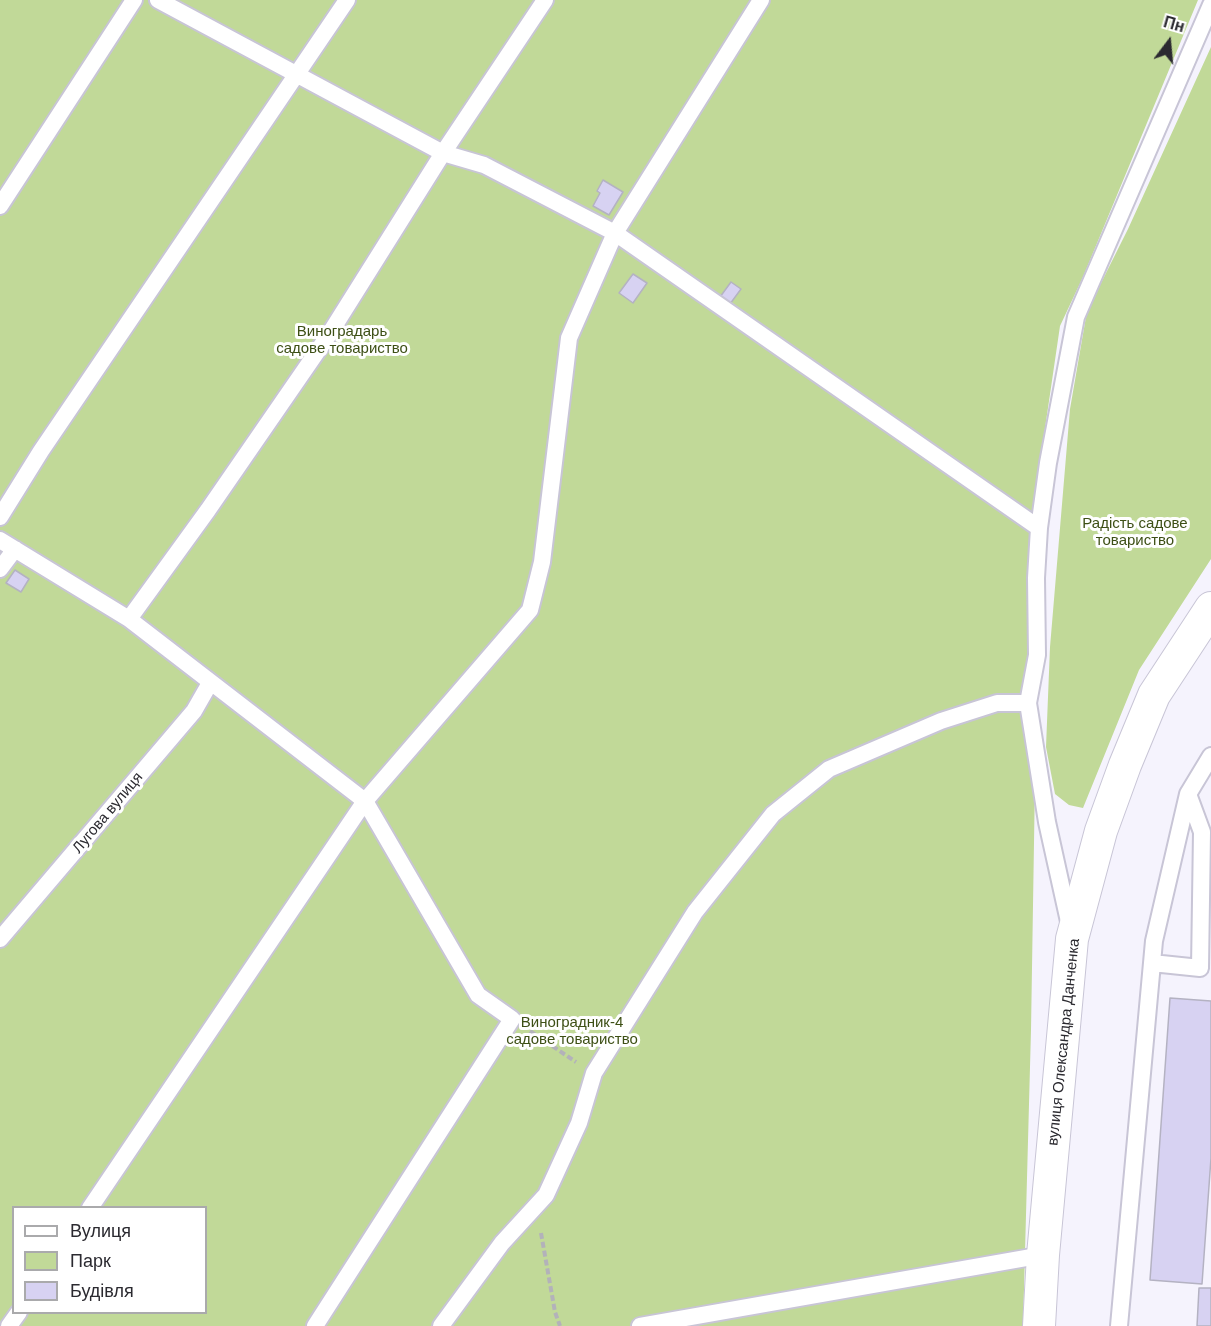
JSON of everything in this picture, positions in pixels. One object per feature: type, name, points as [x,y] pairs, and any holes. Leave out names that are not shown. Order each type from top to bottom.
[{"type":"street","name":"вулиця Олександра Данченка","points":[[1039,1326],[1043,1255],[1072,939],[1101,831],[1154,695],[1211,608]]},
{"type":"lane","points":[[0,206],[134,0]]},
{"type":"lane","points":[[158,0],[443,153],[484,165],[615,233],[1038,528]]},
{"type":"lane","points":[[0,517],[41,451],[347,0]]},
{"type":"lane","points":[[129,619],[208,510],[330,333],[443,153],[545,0]]},
{"type":"lane","points":[[91,1206],[366,801],[530,610],[542,562],[569,338],[615,233],[761,0]]},
{"type":"lane","points":[[1072,939],[1045,810],[1028,703],[1037,655],[1038,528],[1076,317],[1211,5]]},
{"type":"lane","points":[[0,540],[129,619],[366,801],[478,995],[512,1019],[315,1326]]},
{"type":"lane","points":[[0,569],[15,549]]},
{"type":"lane","name":"Лугова вулиця","points":[[0,939],[194,711],[210,682]]},
{"type":"lane","points":[[441,1326],[501,1243],[546,1195],[579,1123],[594,1073],[695,912],[773,814],[829,770],[941,721],[997,703],[1028,703]]},
{"type":"lane","points":[[1119,1326],[1154,941],[1188,794],[1211,756]]},
{"type":"lane","points":[[1152,963],[1200,968],[1202,832],[1188,794]]},
{"type":"lane","points":[[640,1326],[1043,1255]]},
{"type":"path","points":[[512,1019],[594,1073]]},
{"type":"path","points":[[546,1195],[538,1215],[555,1312],[560,1326]]},
{"type":"green space","points":[[0,0],[1198,0],[1083,277],[1060,326],[1032,517],[1037,655],[1031,1030],[1023,1326],[0,1326]]},
{"type":"green space","name":"Радість садове товариство","points":[[1211,47],[1211,559],[1139,670],[1083,808],[1069,805],[1055,794],[1046,747],[1050,647],[1070,409],[1087,311],[1128,229]]},
{"type":"building","points":[[603,180],[623,192],[609,215],[593,206],[600,193],[597,191]]},
{"type":"building","points":[[633,274],[647,283],[633,303],[619,293]]},
{"type":"building","points":[[731,282],[741,289],[730,304],[720,297]]},
{"type":"building","points":[[15,570],[29,579],[21,592],[6,583]]},
{"type":"building","points":[[1170,998],[1211,1001],[1211,1158],[1202,1284],[1150,1280]]},
{"type":"building","points":[[1199,1288],[1211,1288],[1211,1326],[1197,1326]]},
{"type":"park label","name":"Виноградарь садове товариство","points":[[342,340]]},
{"type":"park label","name":"Виноградник-4 садове товариство","points":[[572,1032]]}]
